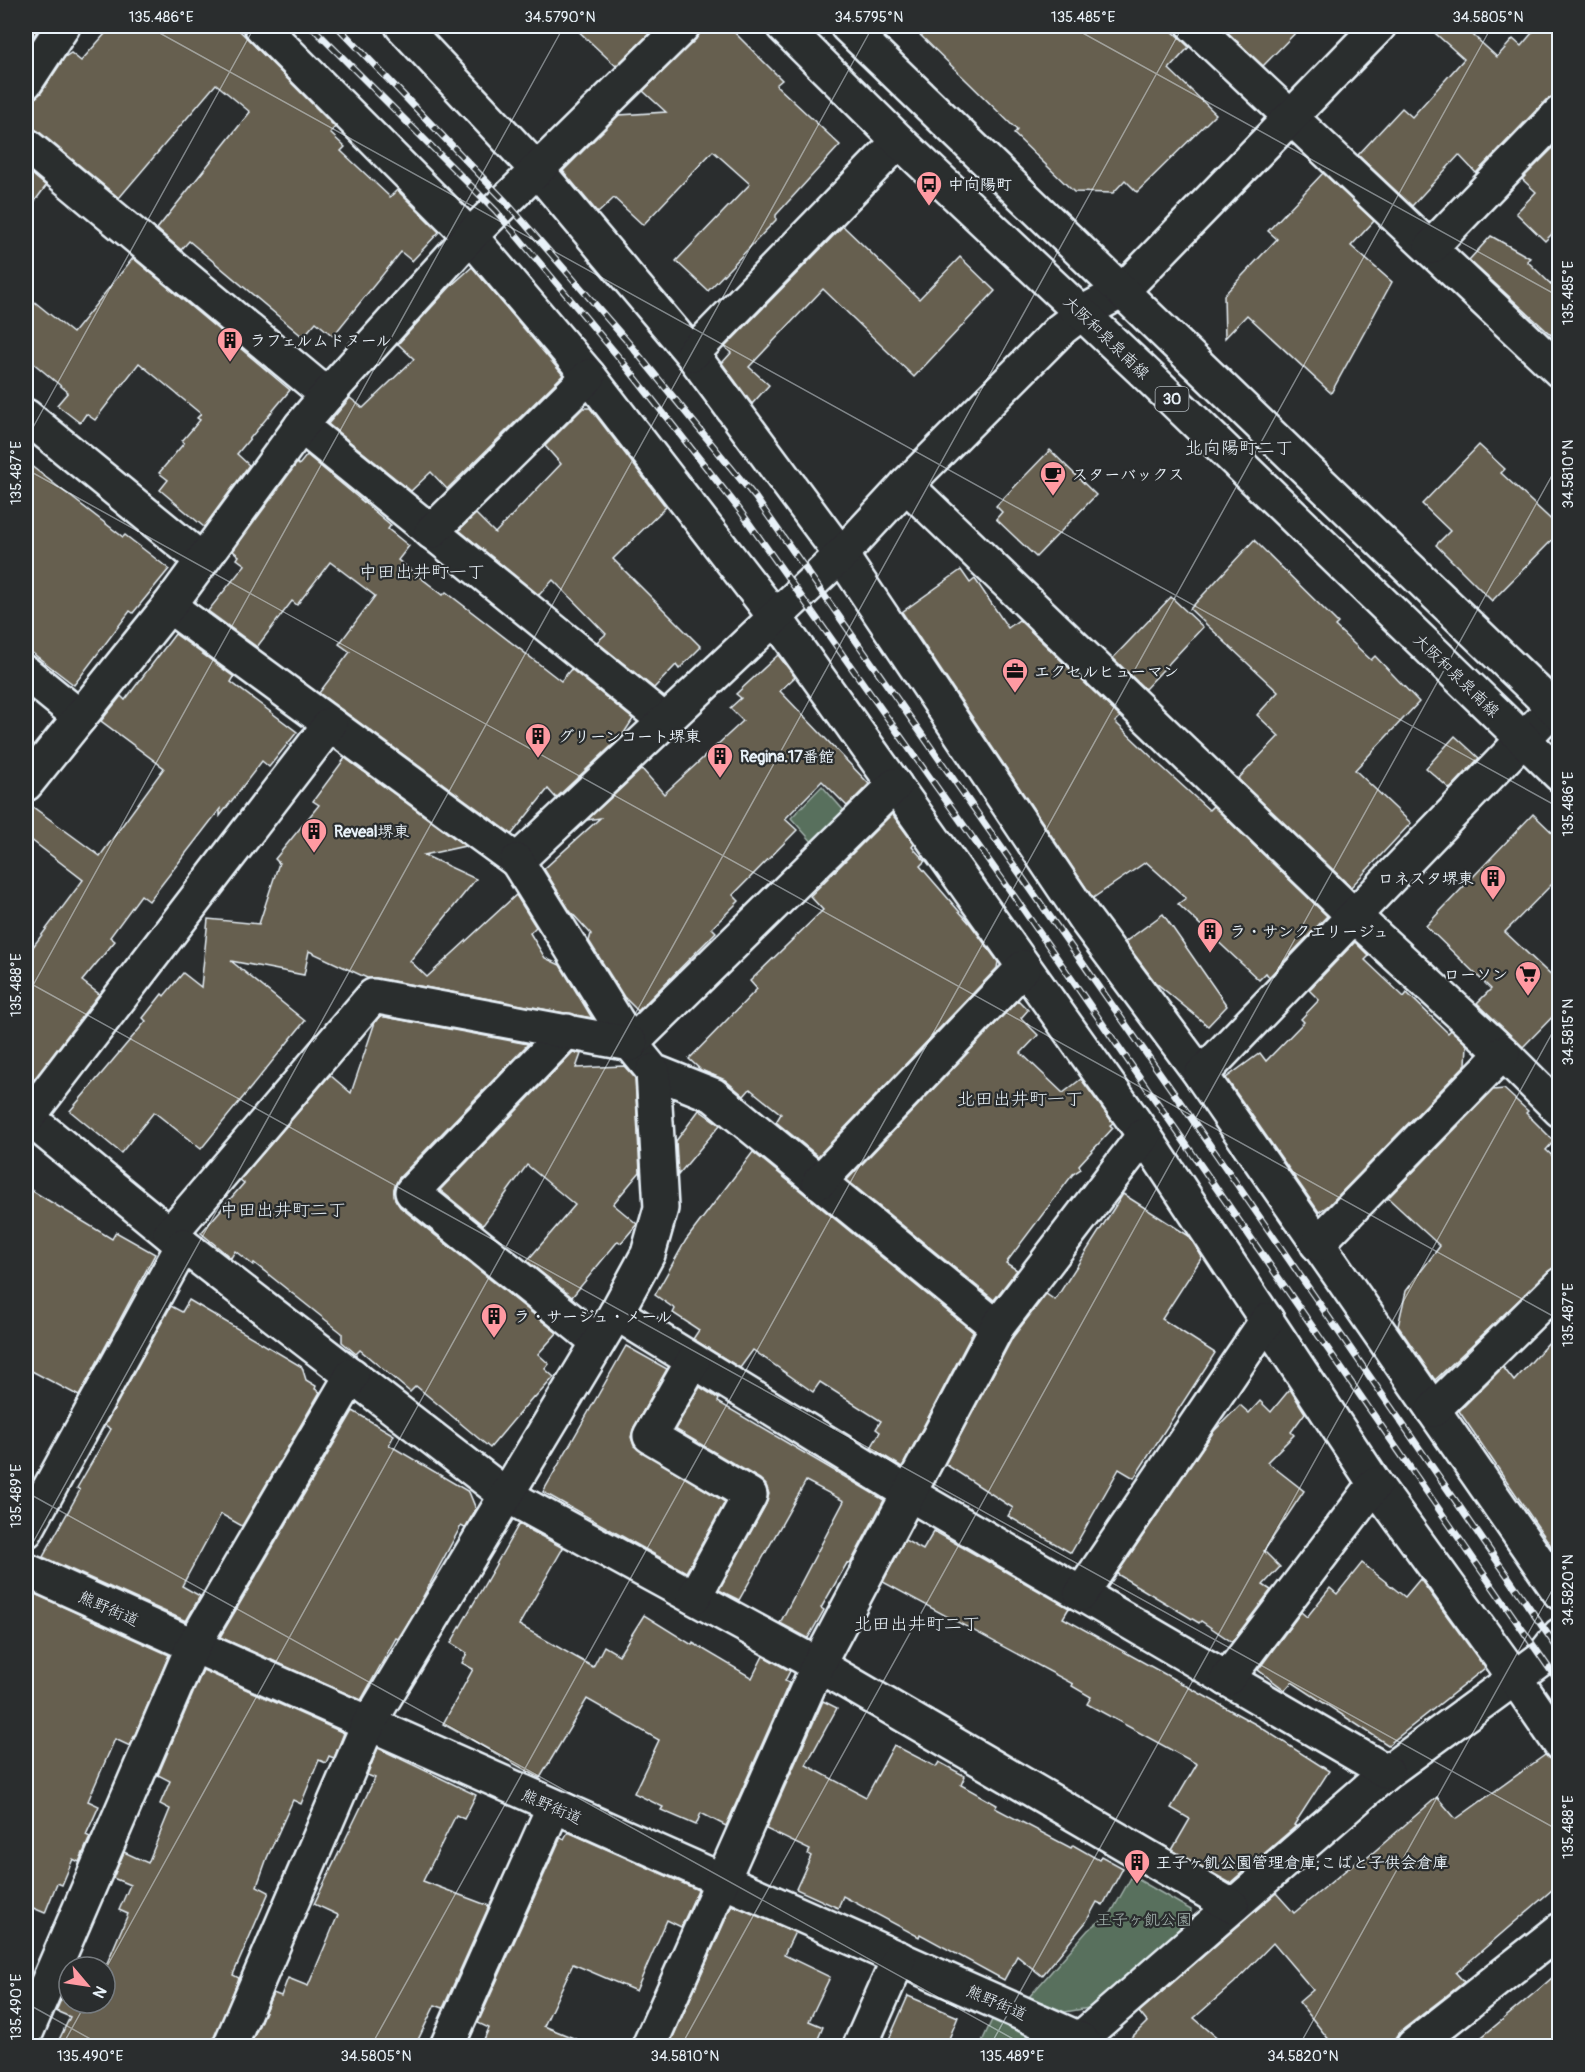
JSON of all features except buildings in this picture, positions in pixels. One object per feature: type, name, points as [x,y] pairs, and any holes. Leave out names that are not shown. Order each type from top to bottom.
[{"type":"street","points":[[26,82],[63,26]]},
{"type":"street","points":[[261,26],[470,236],[589,376],[775,617],[1144,1135],[1375,1484],[1560,1744]]},
{"type":"street","points":[[402,26],[538,171],[692,354],[841,555],[1085,919],[1201,1075],[1560,1593]]},
{"type":"street","points":[[26,784],[169,606],[301,426],[327,395],[470,236],[683,26]]},
{"type":"street","name":"大阪和泉泉南線","points":[[783,26],[899,141],[1082,313],[1560,775]]},
{"type":"street","name":"30","points":[[847,26],[1557,708]]},
{"type":"street","points":[[1194,26],[1560,371]]},
{"type":"street","points":[[517,861],[841,555],[906,485],[1061,329],[1082,313],[1122,291],[1379,26]]},
{"type":"street","points":[[1431,247],[1560,113]]},
{"type":"street","points":[[692,354],[899,141]]},
{"type":"street","points":[[26,145],[327,395]]},
{"type":"street","points":[[431,532],[589,376]]},
{"type":"street","points":[[26,416],[202,560]]},
{"type":"street","points":[[301,426],[665,721]]},
{"type":"street","points":[[906,485],[1354,916],[1503,1053],[1560,1110]]},
{"type":"street","points":[[169,606],[517,861],[631,1044],[653,1071],[713,1095],[997,1327]]},
{"type":"street","points":[[26,673],[80,717]]},
{"type":"street","points":[[1201,1075],[1523,739],[1557,708]]},
{"type":"street","points":[[330,724],[26,1118],[176,1239],[506,1495],[818,1665],[1233,1906]]},
{"type":"street","points":[[631,1044],[895,785]]},
{"type":"street","points":[[819,1182],[1024,967]]},
{"type":"street","points":[[26,1531],[176,1239],[373,996],[631,1044]]},
{"type":"street","points":[[567,1031],[412,1192],[598,1342]]},
{"type":"street","points":[[1317,1244],[1503,1053]]},
{"type":"street","points":[[230,2046],[368,1725],[616,1313],[648,1254],[661,1208],[653,1071]]},
{"type":"street","points":[[650,2046],[818,1665],[997,1327],[1144,1135]]},
{"type":"street","points":[[1433,1410],[1560,1285]]},
{"type":"street","points":[[616,1313],[908,1493],[1386,1772]]},
{"type":"street","points":[[1081,1594],[1267,1320]]},
{"type":"street","points":[[693,1361],[650,1436],[750,1495],[694,1597]]},
{"type":"street","points":[[26,2033],[194,1646],[352,1375]]},
{"type":"street","points":[[1227,1679],[1375,1484]]},
{"type":"street","name":"熊野街道","points":[[26,1570],[368,1725],[899,1958],[1081,2044]]},
{"type":"street","points":[[1081,2044],[1233,1906],[1386,1772],[1542,1658],[1560,1635]]},
{"type":"street","points":[[447,2046],[554,1806]]},
{"type":"street","points":[[1413,2046],[1560,1930]]},
{"type":"street","points":[[860,2046],[899,1958]]},
{"type":"green space","points":[[822,786],[846,813],[814,844],[791,818]]},
{"type":"green space","name":"王子ヶ飢公園","points":[[1132,1876],[1191,1910],[1190,1921],[1089,2008],[1065,2012],[1029,1997],[1088,1930],[1111,1913]]},
{"type":"green space","points":[[996,2011],[1047,2034],[1051,2046],[980,2046]]},
{"type":"railway","points":[[311,26],[496,211],[622,361],[739,509],[1014,896],[1560,1684]]},
{"type":"railway","points":[[337,26],[506,202],[633,348],[755,497],[1176,1096],[1560,1652]]},
{"type":"place","name":"中向陽町","points":[[929,207]]},
{"type":"place","name":"ラフェルムドヌール","points":[[230,363]]},
{"type":"place","name":"スターバックス","points":[[1053,497]]},
{"type":"place","name":"エクセルヒューマン","points":[[1015,694]]},
{"type":"place","name":"グリーンコート堺東","points":[[538,759]]},
{"type":"place","name":"Regina.17番館","points":[[720,779]]},
{"type":"place","name":"Reveal堺東","points":[[314,854]]},
{"type":"place","name":"ロネスタ堺東","points":[[1493,901]]},
{"type":"place","name":"ラ・サンクエリージュ","points":[[1210,954]]},
{"type":"place","name":"ローソン","points":[[1528,997]]},
{"type":"place","name":"ラ・サージュ・メール","points":[[494,1339]]},
{"type":"place","name":"王子ヶ飢公園管理倉庫;こばと子供会倉庫","points":[[1137,1885]]},
{"type":"district","name":"北向陽町二丁","points":[[1239,448]]},
{"type":"district","name":"中田出井町一丁","points":[[422,572]]},
{"type":"district","name":"北田出井町一丁","points":[[1020,1099]]},
{"type":"district","name":"中田出井町二丁","points":[[283,1210]]},
{"type":"district","name":"北田出井町二丁","points":[[917,1624]]}]
